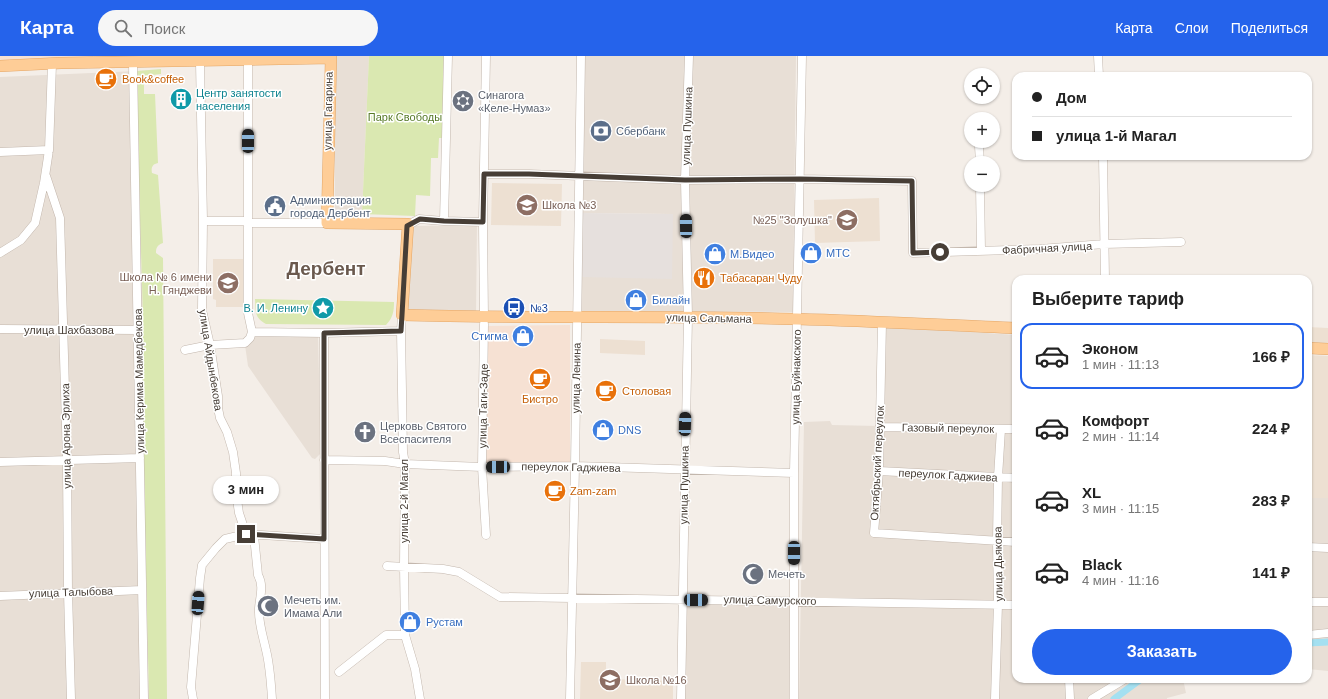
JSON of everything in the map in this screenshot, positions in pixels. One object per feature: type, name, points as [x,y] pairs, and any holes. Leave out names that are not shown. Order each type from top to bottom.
[{"type":"main road","name":"улица Гагарина","points":[[57,63],[133,64],[331,57]]},
{"type":"main road","points":[[331,57],[326,223],[408,225],[402,315]]},
{"type":"main road","name":"улица Гагарина","points":[[248,59],[329,60],[326,223]]},
{"type":"main road","name":"улица Гагарина","points":[[0,66],[57,63],[200,62]]},
{"type":"main road","name":"улица Сальмана","points":[[402,315],[484,321],[577,317],[797,319],[1012,328]]},
{"type":"main road","points":[[1312,348],[1328,349]]},
{"type":"street","points":[[444,221],[448,56]]},
{"type":"street","name":"улица Таги-Заде","points":[[486,56],[483,222],[484,321],[482,467],[486,534]]},
{"type":"street","name":"улица Ленина","points":[[570,699],[581,56]]},
{"type":"street","name":"улица Пушкина","points":[[680,699],[688,317],[685,180],[689,56]]},
{"type":"street","name":"улица Буйнакского","points":[[794,699],[794,473],[802,56]]},
{"type":"street","points":[[1098,56],[1099,72]]},
{"type":"street","points":[[185,350],[210,345],[245,343],[250,338],[252,332],[248,313],[248,59]]},
{"type":"street","name":"улица Айдынбекова","points":[[200,62],[203,221],[202,310],[210,345],[220,418],[227,432],[233,452],[239,512],[250,535],[260,579],[262,592],[259,608],[267,652],[272,699]]},
{"type":"street","points":[[0,254],[22,240],[35,223],[46,176],[50,150],[57,63]]},
{"type":"street","name":"улица Керима Мамедбекова","points":[[133,64],[144,699]]},
{"type":"street","points":[[0,152],[50,150]]},
{"type":"street","points":[[1103,160],[1105,275]]},
{"type":"street","points":[[484,174],[529,174],[685,180],[800,179]]},
{"type":"street","name":"улица Арона Эрлиха","points":[[46,176],[60,218],[67,460],[68,592],[71,699]]},
{"type":"street","name":"Фабричная улица","points":[[800,179],[912,181],[913,253],[1040,249],[1104,244],[1181,242]]},
{"type":"street","points":[[980,192],[981,251]]},
{"type":"street","points":[[408,225],[420,219],[483,222]]},
{"type":"street","points":[[203,221],[326,223]]},
{"type":"street","name":"улица 2-й Магал","points":[[402,315],[403,452],[406,464],[404,566],[405,635]]},
{"type":"street","name":"Октябрьский переулок","points":[[882,322],[879,471],[874,533],[1012,542]]},
{"type":"street","name":"улица Шахбазова","points":[[0,329],[138,330]]},
{"type":"street","points":[[252,332],[324,333],[401,331]]},
{"type":"street","points":[[324,333],[324,539],[332,672],[325,699]]},
{"type":"street","name":"Газовый переулок","points":[[880,427],[1012,429]]},
{"type":"street","name":"улица Дьякова","points":[[995,699],[998,604],[998,477],[1001,429]]},
{"type":"street","points":[[0,462],[140,458]]},
{"type":"street","name":"переулок Гаджиева","points":[[324,460],[385,460],[406,464],[482,467],[575,466],[794,473]]},
{"type":"street","name":"переулок Гаджиева","points":[[879,471],[1012,478]]},
{"type":"street","points":[[193,699],[191,687],[202,565],[225,539],[250,535],[324,539]]},
{"type":"street","points":[[1312,547],[1328,548]]},
{"type":"street","points":[[387,566],[404,566]]},
{"type":"street","name":"улица Самурского","points":[[404,566],[443,569],[459,572],[500,597],[1012,605]]},
{"type":"street","name":"улица Талыбова","points":[[0,596],[142,590]]},
{"type":"street","points":[[1312,602],[1328,602]]},
{"type":"street","points":[[1312,635],[1328,633]]},
{"type":"street","points":[[332,672],[386,635],[405,635],[415,669],[420,699]]},
{"type":"street","points":[[1069,683],[1070,699]]},
{"type":"street","points":[[1092,699],[1118,683]]},
{"type":"shaded area","points":[[0,56],[93,56],[93,61],[0,63]]},
{"type":"shaded area","points":[[334,56],[369,56],[362,214],[335,215]]},
{"type":"shaded area","points":[[585,56],[796,56],[793,312],[581,311],[581,277],[673,214],[583,213]]},
{"type":"shaded area","points":[[137,71],[137,123],[143,317],[143,445],[149,699],[0,699],[0,77]]},
{"type":"shaded area","name":"Школа №3","points":[[492,183],[562,184],[561,226],[491,225]]},
{"type":"shaded area","name":"№25 \"Золушка\"","points":[[879,198],[880,241],[815,243],[814,200]]},
{"type":"shaded area","points":[[583,213],[673,214],[672,279],[581,277]]},
{"type":"shaded area","points":[[477,225],[476,314],[404,314],[411,226]]},
{"type":"shaded area","name":"Школа № 6 имени Н. Гянджеви","points":[[213,259],[243,259],[243,307],[216,307],[216,300],[213,299]]},
{"type":"shaded area","points":[[570,325],[570,463],[485,464],[486,326]]},
{"type":"shaded area","points":[[884,326],[1012,335],[1012,683],[1184,683],[1186,693],[1167,699],[799,699],[804,422],[830,421],[832,425],[878,426]]},
{"type":"shaded area","points":[[1312,327],[1328,328],[1328,346],[1312,345]]},
{"type":"shaded area","points":[[255,335],[318,336],[321,453],[315,459],[312,458],[248,366],[245,345]]},
{"type":"shaded area","points":[[600,339],[645,341],[645,355],[600,353]]},
{"type":"shaded area","points":[[1312,355],[1328,356],[1328,498],[1312,498]]},
{"type":"shaded area","points":[[1312,498],[1328,498],[1328,671],[1312,669]]},
{"type":"shaded area","points":[[685,603],[790,604],[789,699],[685,699]]},
{"type":"shaded area","name":"Школа №16","points":[[581,662],[606,662],[606,679],[673,681],[673,699],[580,699]]},
{"type":"green space","name":"Парк Свободы","points":[[369,56],[446,56],[444,138],[439,138],[438,158],[431,158],[430,196],[416,195],[415,216],[362,214]]},
{"type":"green space","points":[[161,69],[161,74],[144,76],[144,94],[155,94],[158,163],[153,165],[152,173],[158,175],[163,243],[157,247],[156,253],[163,258],[167,699],[149,699],[143,445],[143,317],[137,123],[137,71]]},
{"type":"green space","points":[[255,299],[394,302],[394,305],[392,317],[386,325],[266,324],[259,319],[256,311]]},
{"type":"waterway","points":[[1312,643],[1328,642]]},
{"type":"waterway","points":[[1114,699],[1136,683]]},
{"type":"place","name":"Book&coffee","points":[[106,79]]},
{"type":"place","name":"Центр занятости населения","points":[[181,99]]},
{"type":"place","name":"Синагога «Келе-Нумаз»","points":[[463,101]]},
{"type":"place","name":"Сбербанк","points":[[601,131]]},
{"type":"place","name":"Школа №3","points":[[527,205]]},
{"type":"place","name":"Администрация города Дербент","points":[[275,206]]},
{"type":"place","name":"№25 \"Золушка\"","points":[[847,220]]},
{"type":"place","name":"МТС","points":[[811,253]]},
{"type":"place","name":"М.Видео","points":[[715,254]]},
{"type":"place","name":"Табасаран Чуду","points":[[704,278]]},
{"type":"place","name":"Школа № 6 имени Н. Гянджеви","points":[[228,283]]},
{"type":"place","name":"Билайн","points":[[636,300]]},
{"type":"place","name":"В. И. Ленину","points":[[323,308]]},
{"type":"place","name":"№3","points":[[514,308]]},
{"type":"place","name":"Стигма","points":[[523,336]]},
{"type":"place","name":"Бистро","points":[[540,379]]},
{"type":"place","name":"Столовая","points":[[606,391]]},
{"type":"place","name":"DNS","points":[[603,430]]},
{"type":"place","name":"Церковь Святого Всеспасителя","points":[[365,432]]},
{"type":"place","name":"Zam-zam","points":[[555,491]]},
{"type":"place","name":"Мечеть","points":[[753,574]]},
{"type":"place","name":"Мечеть им. Имама Али","points":[[268,606]]},
{"type":"place","name":"Рустам","points":[[410,622]]},
{"type":"place","name":"Школа №16","points":[[610,680]]},
{"type":"district","name":"Дербент","points":[[326,268]]},
{"type":"route","points":[[246,534],[254,536],[324,539],[324,333],[401,331],[407,226],[420,219],[483,222],[484,174],[529,174],[685,180],[800,179],[912,181],[913,253],[940,252]]}]
